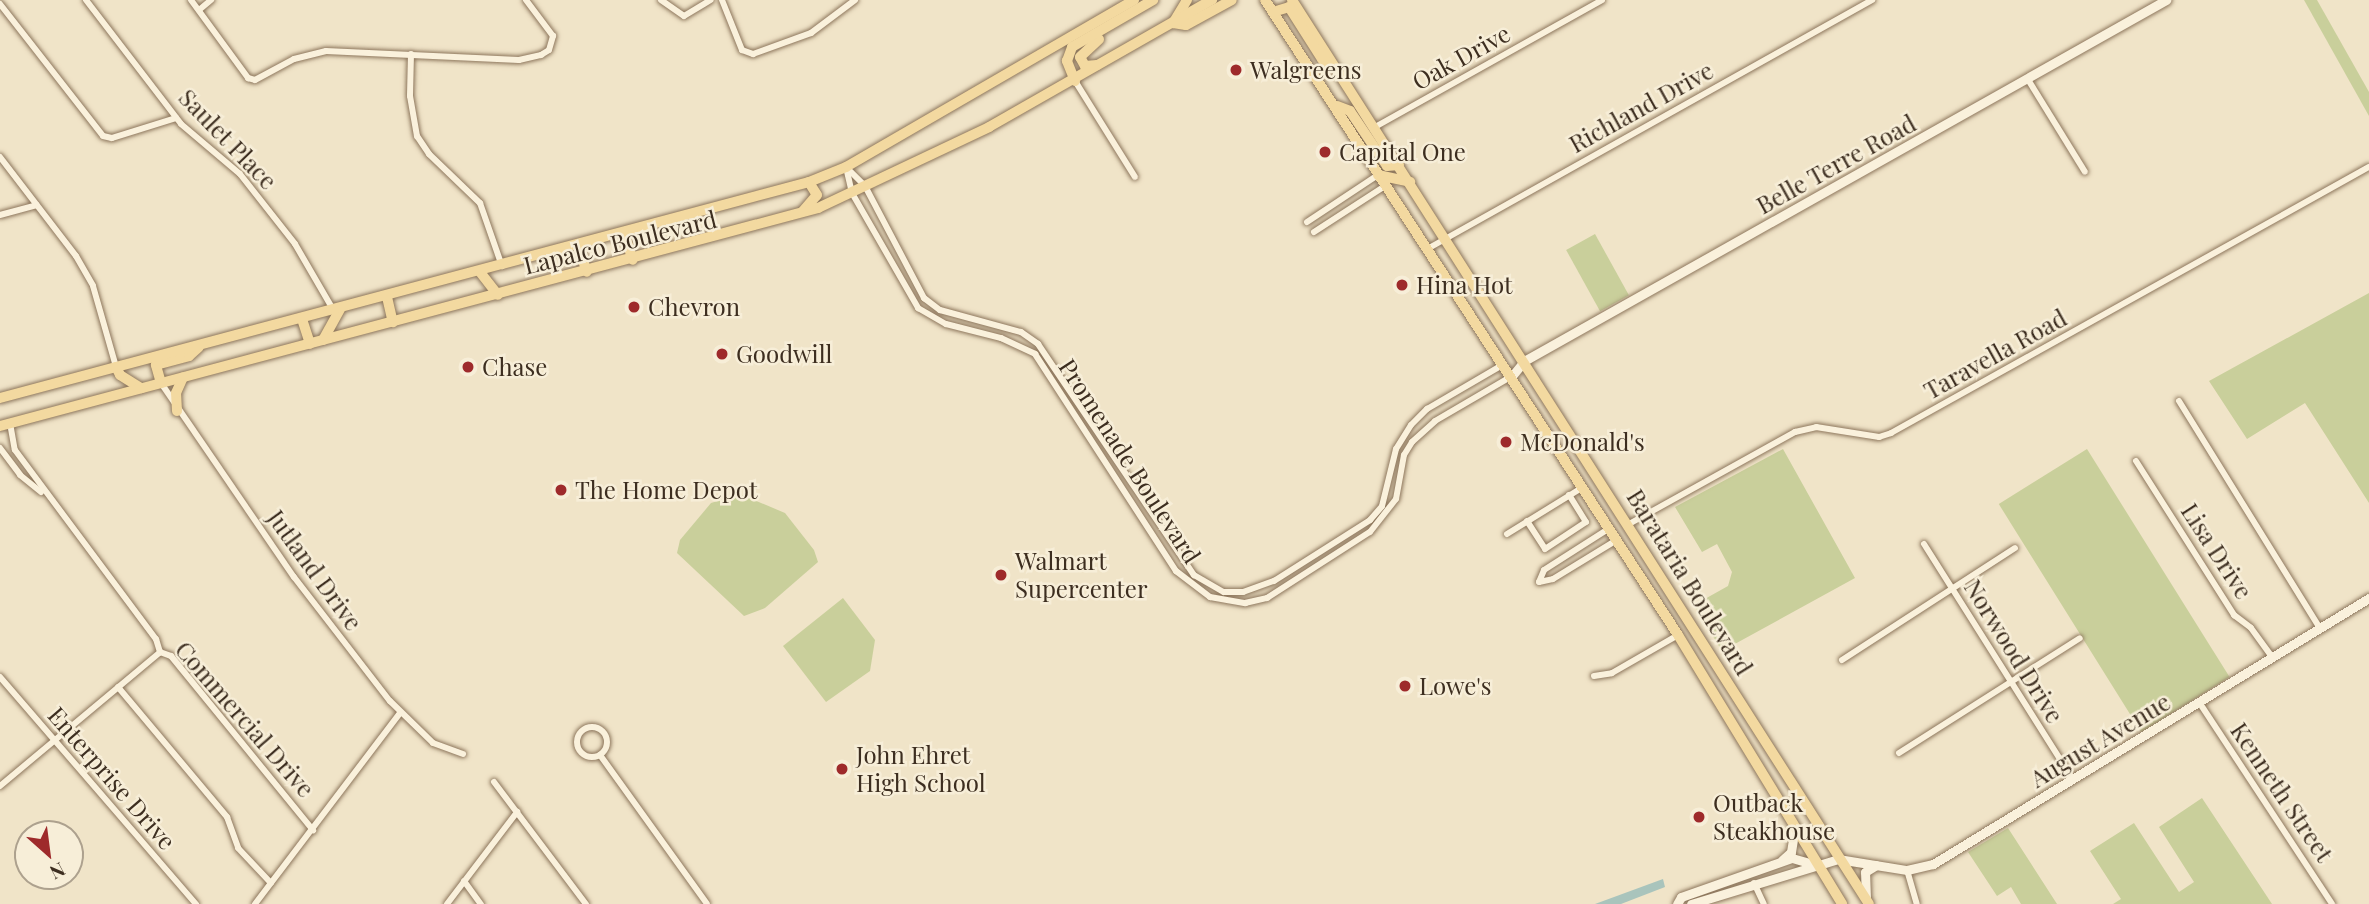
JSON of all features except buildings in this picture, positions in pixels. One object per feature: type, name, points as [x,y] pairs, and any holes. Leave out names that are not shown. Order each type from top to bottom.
[{"type":"main road","name":"Lapalco Boulevard","points":[[0,398],[387,297],[809,182],[846,167],[1134,0]]},
{"type":"main road","points":[[1075,81],[1067,61],[1072,47],[1153,0]]},
{"type":"main road","points":[[1195,0],[1184,4],[1173,23],[1186,25],[1232,0]]},
{"type":"main road","name":"Lapalco Boulevard","points":[[5,425],[800,214],[852,193],[1075,81],[1212,0]]},
{"type":"main road","name":"Barataria Boulevard","points":[[1292,0],[1640,540],[1867,902]]},
{"type":"main road","points":[[1267,4],[1289,8],[1322,59],[1336,68]]},
{"type":"main road","name":"Barataria Boulevard","points":[[1267,4],[1337,106],[1385,186],[1429,248],[1610,528],[1842,904]]},
{"type":"main road","points":[[1100,65],[1085,65],[1080,53],[1126,16]]},
{"type":"main road","points":[[1337,106],[1350,111],[1387,166],[1399,165]]},
{"type":"main road","points":[[1378,175],[1410,182]]},
{"type":"main road","points":[[800,214],[817,195],[809,182]]},
{"type":"main road","points":[[624,233],[633,260]]},
{"type":"main road","points":[[578,245],[587,272]]},
{"type":"main road","points":[[480,272],[498,295]]},
{"type":"main road","points":[[387,297],[393,322]]},
{"type":"main road","points":[[323,340],[337,310]]},
{"type":"main road","points":[[302,318],[310,344]]},
{"type":"main road","points":[[161,383],[154,371],[156,365],[189,356],[202,345]]},
{"type":"main road","points":[[116,367],[120,376],[141,388]]},
{"type":"main road","points":[[177,411],[176,394],[183,377]]},
{"type":"main road","points":[[1600,514],[1629,524]]},
{"type":"main road","points":[[1610,528],[1640,540]]},
{"type":"street","name":"Saulet Place","points":[[86,0],[176,118],[240,174],[295,244],[337,310]]},
{"type":"street","points":[[191,0],[248,78],[255,80],[294,59],[326,51],[519,60],[549,50],[553,36],[526,0]]},
{"type":"street","points":[[199,10],[211,0]]},
{"type":"street","points":[[661,0],[684,16],[711,0]]},
{"type":"street","points":[[722,0],[738,42],[747,52],[760,54],[811,33],[855,0]]},
{"type":"street","name":"Oak Drive","points":[[1376,127],[1602,0]]},
{"type":"street","name":"Richland Drive","points":[[1429,248],[1872,0]]},
{"type":"street","name":"Belle Terre Road","points":[[1524,361],[2166,0]]},
{"type":"street","points":[[0,4],[103,136],[112,138],[176,118]]},
{"type":"street","points":[[411,54],[410,96],[417,136],[429,154],[458,177],[480,203],[502,265]]},
{"type":"street","points":[[2027,78],[2085,172]]},
{"type":"street","points":[[1075,81],[1135,177]]},
{"type":"street","points":[[0,157],[93,286],[116,367]]},
{"type":"street","name":"Promenade Boulevard","points":[[846,167],[865,186],[924,298],[940,310],[1021,332],[1038,344],[1194,575],[1224,593],[1243,592],[1274,582],[1370,520],[1382,506],[1396,449],[1411,425],[1427,409],[1504,364]]},
{"type":"street","name":"Promenade Boulevard","points":[[846,167],[852,193],[918,308],[946,324],[1001,338],[1035,354],[1176,571],[1198,591],[1218,599],[1245,603],[1267,598],[1370,532],[1396,499],[1404,456],[1412,442],[1435,421],[1512,376]]},
{"type":"street","name":"Taravella Road","points":[[1629,524],[1795,432],[1816,427],[1879,437],[1891,433],[2369,167]]},
{"type":"street","points":[[1307,222],[1378,175]]},
{"type":"street","points":[[1314,232],[1385,186]]},
{"type":"street","points":[[0,215],[37,205]]},
{"type":"street","points":[[1504,364],[1524,361]]},
{"type":"street","points":[[1512,376],[1524,361]]},
{"type":"street","name":"Jutland Drive","points":[[161,383],[177,411],[294,576],[400,713],[433,743],[463,754]]},
{"type":"street","points":[[2179,401],[2320,628]]},
{"type":"street","name":"Commercial Drive","points":[[5,425],[10,441],[48,499],[156,639],[160,652],[171,656],[313,830]]},
{"type":"street","name":"Commercial Drive","points":[[0,447],[20,475],[48,499]]},
{"type":"street","name":"Lisa Drive","points":[[2136,461],[2234,615],[2251,628],[2272,657]]},
{"type":"street","points":[[1507,534],[1583,487]]},
{"type":"street","points":[[1527,521],[1545,549],[1586,523],[1569,495]]},
{"type":"street","points":[[1610,528],[1544,570],[1539,582],[1553,579],[1617,539]]},
{"type":"street","name":"Norwood Drive","points":[[1924,544],[2072,778]]},
{"type":"street","points":[[1842,660],[2015,548]]},
{"type":"street","name":"August Avenue","points":[[1838,859],[1907,870],[1933,864],[2369,598]]},
{"type":"street","points":[[1594,676],[1612,673],[1678,635]]},
{"type":"street","points":[[1899,753],[2080,638]]},
{"type":"street","points":[[0,786],[160,652]]},
{"type":"street","name":"Enterprise Drive","points":[[0,677],[196,904]]},
{"type":"street","points":[[118,687],[227,817],[239,848],[271,883]]},
{"type":"street","name":"Kenneth Street","points":[[2199,702],[2332,904]]},
{"type":"street","points":[[255,904],[400,713]]},
{"type":"street","points":[[596,727],[605,734],[607,746],[600,755],[588,757],[578,750],[577,738],[584,728],[596,727]]},
{"type":"street","points":[[600,755],[708,904]]},
{"type":"street","points":[[494,782],[586,904]]},
{"type":"street","points":[[447,904],[517,812]]},
{"type":"street","points":[[1780,862],[1791,852],[1795,828]]},
{"type":"street","points":[[1677,904],[1681,897],[1792,858],[1818,865]]},
{"type":"street","points":[[1691,904],[1754,881],[1838,859]]},
{"type":"street","points":[[1867,902],[1865,873],[1876,864]]},
{"type":"street","points":[[1907,870],[1917,904]]},
{"type":"street","points":[[464,881],[481,904]]},
{"type":"street","points":[[1754,881],[1764,904]]},
{"type":"green space","points":[[2304,0],[2317,0],[2369,92],[2369,116]]},
{"type":"green space","points":[[1595,234],[1629,295],[1600,311],[1566,250]]},
{"type":"green space","points":[[2369,293],[2369,503],[2305,403],[2247,439],[2209,381]]},
{"type":"green space","points":[[1783,449],[1855,578],[1722,651],[1694,605],[1728,586],[1732,572],[1717,544],[1702,552],[1675,507]]},
{"type":"green space","points":[[2087,449],[2230,677],[2141,732],[1999,504]]},
{"type":"green space","points":[[740,494],[785,513],[814,550],[818,562],[765,608],[744,616],[677,553],[680,540],[711,503]]},
{"type":"green space","points":[[843,598],[875,640],[870,671],[826,702],[783,646]]},
{"type":"green space","points":[[2202,798],[2272,904],[2113,904],[2121,899],[2090,851],[2134,823],[2179,892],[2194,882],[2159,827]]},
{"type":"green space","points":[[2008,828],[2057,904],[2021,904],[2011,887],[1997,896],[1968,852]]},
{"type":"water","points":[[1663,879],[1665,887],[1621,904],[1595,904]]},
{"type":"place","name":"Walgreens","points":[[1236,70]]},
{"type":"place","name":"Capital One","points":[[1325,152]]},
{"type":"place","name":"Hina Hot","points":[[1402,285]]},
{"type":"place","name":"Chevron","points":[[634,307]]},
{"type":"place","name":"Goodwill","points":[[722,354]]},
{"type":"place","name":"Chase","points":[[468,367]]},
{"type":"place","name":"McDonald's","points":[[1506,442]]},
{"type":"place","name":"The Home Depot","points":[[561,490]]},
{"type":"place","name":"Walmart Supercenter","points":[[1001,575]]},
{"type":"place","name":"Lowe's","points":[[1405,686]]},
{"type":"place","name":"John Ehret High School","points":[[842,769]]},
{"type":"place","name":"Outback Steakhouse","points":[[1699,817]]}]
